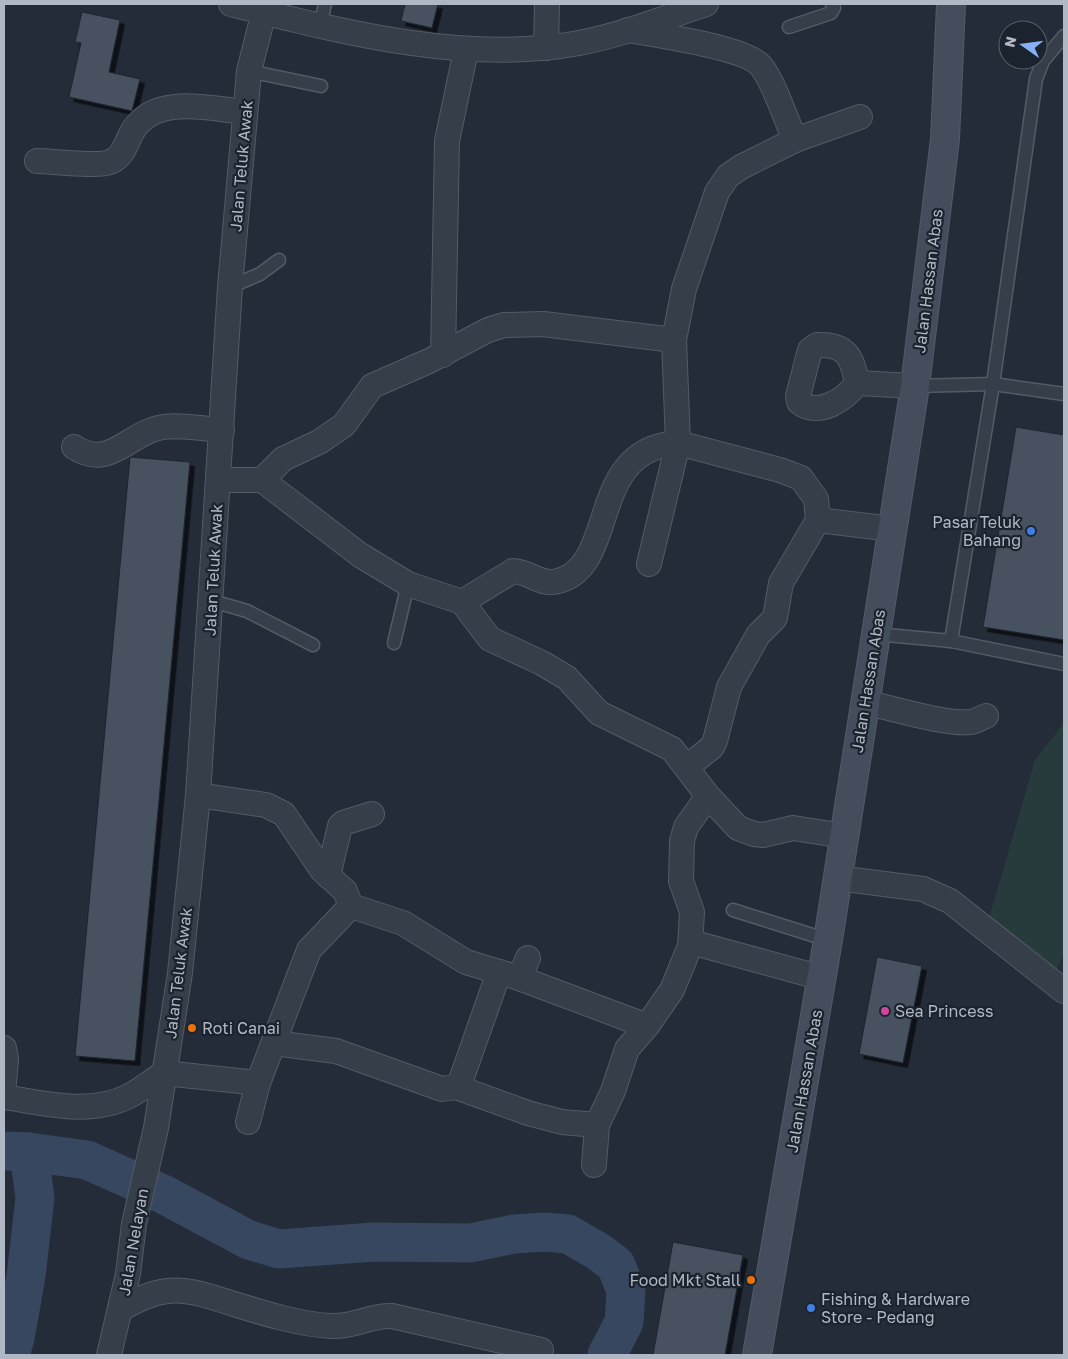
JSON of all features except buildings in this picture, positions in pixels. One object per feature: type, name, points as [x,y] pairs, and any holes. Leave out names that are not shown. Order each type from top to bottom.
[{"type":"main road","name":"Jalan Hassan Abas","points":[[757,1355],[822,978],[915,386],[945,139],[951,4]]},
{"type":"street","points":[[231,4],[264,12],[323,15],[466,50],[511,51],[580,43],[706,4]]},
{"type":"street","points":[[546,48],[547,4]]},
{"type":"street","name":"Jalan Teluk Awak","points":[[156,1128],[180,973],[198,795],[212,601],[230,287],[249,72],[264,12]]},
{"type":"street","points":[[627,30],[702,45],[753,59],[765,72],[795,140]]},
{"type":"street","points":[[443,355],[447,141],[466,50]]},
{"type":"street","points":[[37,161],[107,164],[119,156],[135,127],[142,119],[164,108],[184,106],[245,112]]},
{"type":"street","points":[[649,564],[678,444],[674,340],[684,289],[702,231],[717,192],[728,176],[795,140],[860,117]]},
{"type":"street","points":[[262,480],[283,459],[319,442],[344,425],[372,386],[443,355],[488,330],[521,324],[543,324],[674,340]]},
{"type":"street","points":[[857,383],[915,386]]},
{"type":"street","points":[[74,446],[84,454],[94,456],[115,450],[148,432],[164,427],[222,430]]},
{"type":"street","points":[[462,602],[513,571],[550,582],[560,580],[576,572],[591,549],[623,470],[643,452],[663,444],[678,444],[780,470],[801,478],[816,499],[818,520],[781,583],[775,618],[758,635],[729,687],[712,747],[687,767]]},
{"type":"street","points":[[218,480],[262,480],[360,555],[408,584],[462,602],[490,639],[542,663],[567,678],[599,713],[677,753],[708,796],[738,828],[763,835],[793,828],[844,836]]},
{"type":"street","points":[[818,520],[892,529]]},
{"type":"street","points":[[864,702],[909,713],[958,721],[972,722],[986,716]]},
{"type":"street","points":[[198,795],[253,802],[276,808],[284,814],[328,876],[345,891],[351,906]]},
{"type":"street","points":[[594,1165],[597,1125],[613,1091],[627,1049],[631,1042],[647,1026],[672,990],[690,946],[692,912],[681,881],[682,841],[686,827],[708,796]]},
{"type":"street","points":[[328,876],[340,826],[343,823],[372,814]]},
{"type":"street","points":[[838,878],[923,889],[950,902],[1064,991]]},
{"type":"street","points":[[351,906],[403,923],[466,962],[515,970],[647,1026]]},
{"type":"street","points":[[248,1122],[258,1083],[309,950],[351,906]]},
{"type":"street","points":[[690,946],[698,944],[822,978]]},
{"type":"street","points":[[456,1086],[461,1080],[515,970]]},
{"type":"street","points":[[274,1043],[336,1051],[442,1089],[456,1086],[528,1113],[562,1122],[597,1125]]},
{"type":"street","points":[[4,1048],[6,1058],[4,1083]]},
{"type":"street","points":[[4,1097],[71,1107],[91,1106],[128,1097],[164,1073],[258,1083]]},
{"type":"street","name":"Jalan Nelayan","points":[[109,1355],[121,1309],[128,1274],[134,1224],[156,1128]]},
{"type":"street","points":[[121,1309],[141,1297],[168,1291],[195,1292],[247,1308],[314,1324],[346,1326],[375,1316],[392,1316],[541,1350]]},
{"type":"lane","points":[[789,28],[831,13],[834,8],[832,4]]},
{"type":"lane","points":[[951,642],[993,384],[1036,79],[1043,61],[1064,36]]},
{"type":"lane","points":[[249,72],[321,86]]},
{"type":"lane","points":[[230,287],[260,274],[279,260]]},
{"type":"lane","points":[[915,386],[993,384],[1064,394]]},
{"type":"lane","points":[[394,644],[408,584]]},
{"type":"lane","points":[[212,601],[247,611],[313,645]]},
{"type":"lane","points":[[876,634],[951,642],[1064,664]]},
{"type":"lane","points":[[733,910],[828,940]]},
{"type":"green space","points":[[1064,723],[1064,954],[1056,971],[989,918],[1035,760]]},
{"type":"waterway","points":[[4,1151],[29,1152],[87,1160],[163,1194],[249,1240],[279,1249],[374,1242],[470,1243],[514,1234],[545,1232],[568,1234],[599,1252],[616,1265],[626,1291],[624,1322],[607,1355]]},
{"type":"waterway","points":[[10,1355],[15,1338],[26,1276],[35,1198],[29,1152]]},
{"type":"place","name":"Pasar Teluk Bahang","points":[[1031,531]]},
{"type":"place","name":"Sea Princess","points":[[885,1011]]},
{"type":"place","name":"Roti Canai","points":[[192,1028]]},
{"type":"place","name":"Food Mkt Stall","points":[[751,1280]]},
{"type":"place","name":"Fishing & Hardware Store - Pedang","points":[[811,1308]]}]
